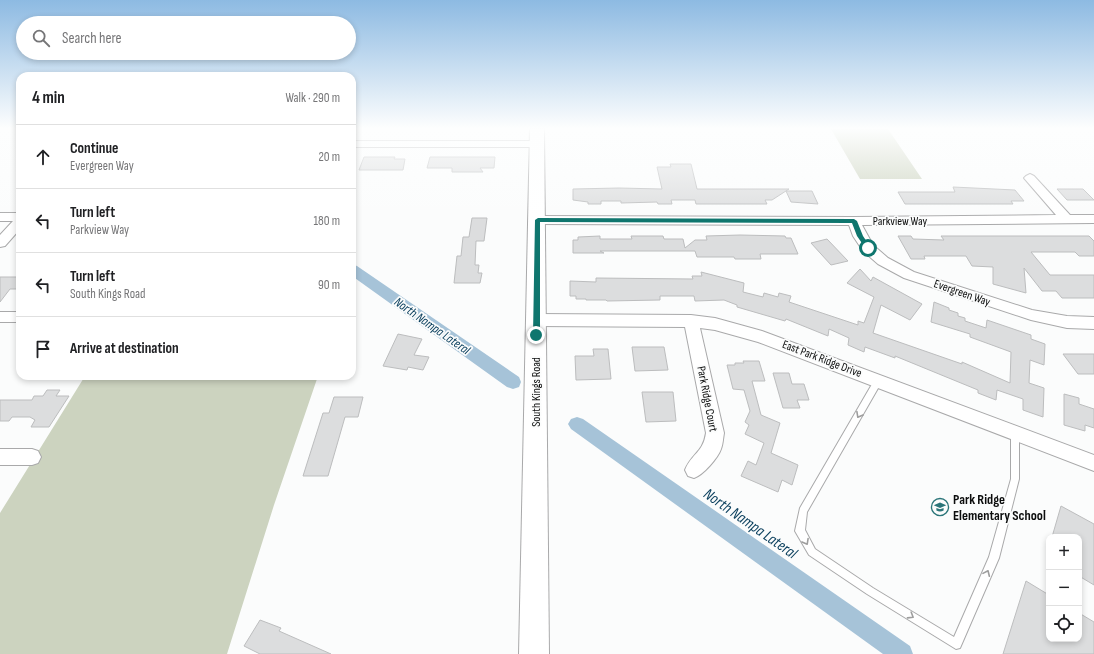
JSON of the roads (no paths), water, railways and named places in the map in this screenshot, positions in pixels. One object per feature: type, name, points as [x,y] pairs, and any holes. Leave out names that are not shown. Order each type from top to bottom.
[{"type":"main road","name":"South Kings Road","points":[[534,654],[537,160]]},
{"type":"street","points":[[1030,178],[1066,219]]},
{"type":"street","points":[[0,217],[16,217]]},
{"type":"street","name":"Parkview Way","points":[[538,220],[854,221],[1094,219]]},
{"type":"street","name":"Evergreen Way","points":[[854,221],[860,236],[868,248],[883,261],[909,275],[1031,315],[1067,322],[1094,323]]},
{"type":"street","points":[[0,243],[16,225]]},
{"type":"street","points":[[0,317],[16,317]]},
{"type":"street","name":"East Park Ridge Drive","points":[[537,320],[691,321],[715,324],[762,337],[1014,434],[1094,463]]},
{"type":"street","name":"Park Ridge Court","points":[[691,321],[715,433],[712,448],[694,470]]},
{"type":"street","points":[[0,457],[32,457]]},
{"type":"lane","points":[[878,381],[803,511],[800,531],[812,552],[870,591],[956,644],[994,558],[1015,479],[1014,434]]},
{"type":"waterway","name":"North Nampa Lateral","points":[[356,272],[513,382]]},
{"type":"waterway","name":"North Nampa Lateral","points":[[577,424],[902,654]]},
{"type":"place","name":"Park Ridge Elementary School","points":[[940,507]]}]
